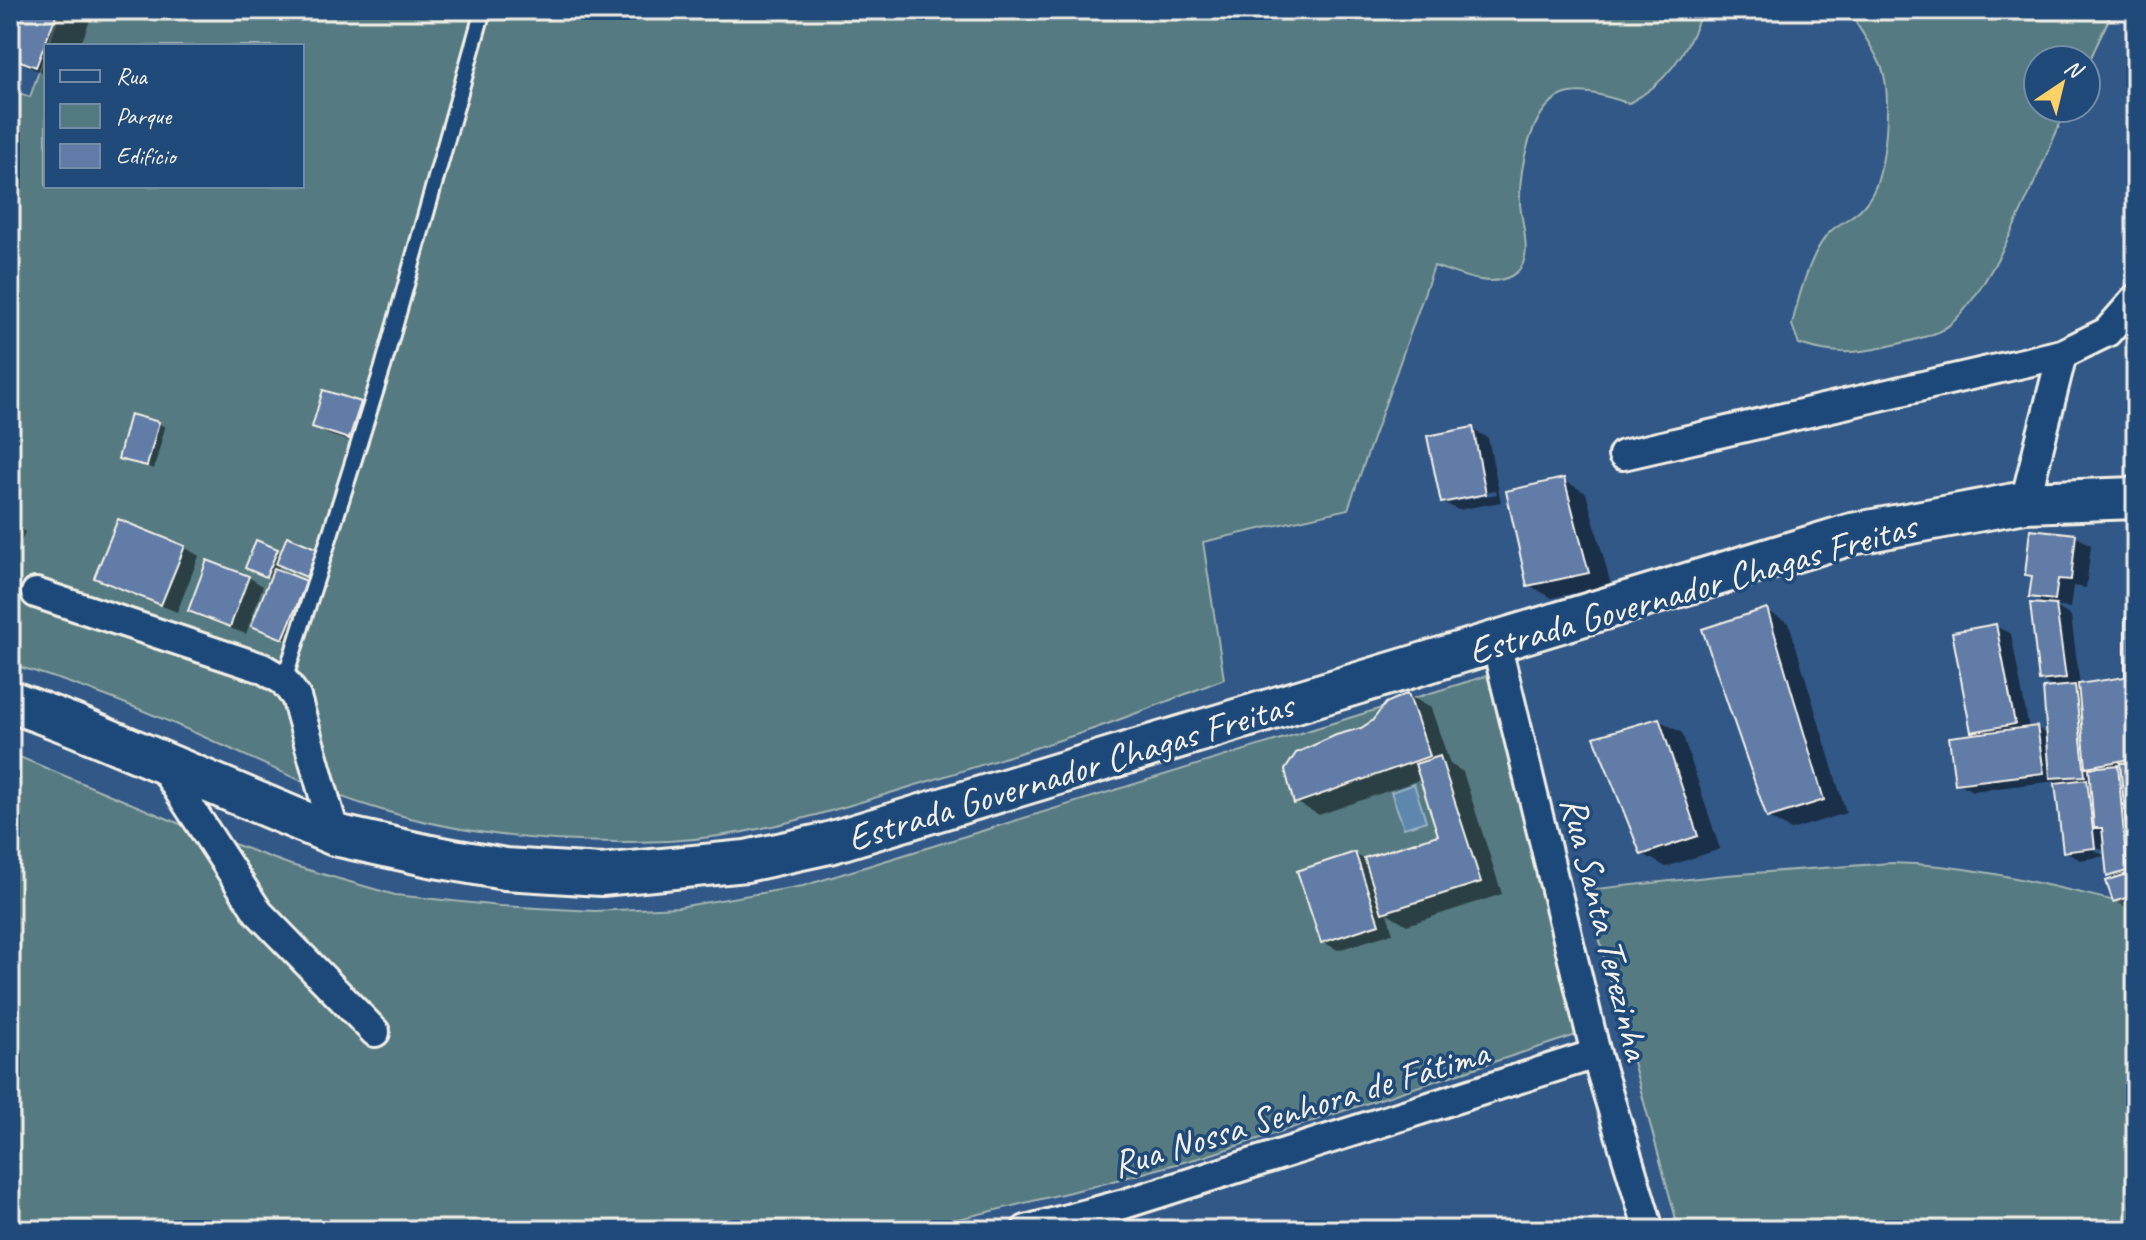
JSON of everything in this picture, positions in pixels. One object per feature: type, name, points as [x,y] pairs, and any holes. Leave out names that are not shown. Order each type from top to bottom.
[{"type":"main road","name":"Estrada Governador Chagas Freitas","points":[[10,701],[335,835],[505,869],[601,875],[746,861],[844,839],[1852,534],[2025,502],[2136,498]]},
{"type":"street","points":[[1623,455],[2062,354],[2107,332],[2136,299]]},
{"type":"street","points":[[2025,502],[2062,354]]},
{"type":"street","points":[[36,593],[262,668],[284,681],[296,697],[304,719],[335,835]]},
{"type":"street","name":"Rua Santa Terezinha","points":[[1496,643],[1596,1054],[1649,1230]]},
{"type":"street","points":[[161,763],[258,912],[375,1032]]},
{"type":"street","name":"Rua Nossa Senhora de Fátima","points":[[1026,1230],[1124,1204],[1596,1054]]},
{"type":"lane","points":[[284,681],[383,367],[483,10]]},
{"type":"green space","points":[[60,10],[1702,10],[1683,52],[1665,76],[1642,95],[1629,103],[1596,94],[1571,93],[1552,102],[1542,113],[1529,142],[1522,174],[1520,203],[1526,243],[1524,262],[1511,276],[1492,281],[1434,266],[1348,509],[1203,542],[1224,679],[1071,736],[825,813],[731,834],[631,842],[518,837],[407,817],[353,801],[118,701],[10,664],[10,90],[30,97],[44,57],[44,188],[304,188],[304,44],[49,44]]},
{"type":"green space","points":[[1848,10],[2113,10],[2097,44],[2022,44],[2022,124],[2060,124],[1996,262],[1960,315],[1942,330],[1923,338],[1855,352],[1823,350],[1799,344],[1792,325],[1806,274],[1824,238],[1858,211],[1877,183],[1884,151],[1887,96],[1882,68]]},
{"type":"green space","points":[[1489,675],[1576,1035],[1206,1156],[913,1230],[10,1230],[10,753],[185,826],[291,865],[395,895],[500,906],[595,911],[679,907],[803,886]]},
{"type":"green space","points":[[1891,863],[1984,872],[2136,906],[2136,1230],[1679,1230],[1586,890],[1726,875]]},
{"type":"water","points":[[1414,784],[1426,821],[1404,828],[1391,792]]},
{"type":"building","points":[[10,10],[58,10],[36,67],[10,57],[13,13]]},
{"type":"building","points":[[323,390],[361,402],[349,439],[312,427]]},
{"type":"building","points":[[130,414],[159,422],[147,466],[118,459]]},
{"type":"building","points":[[1473,427],[1486,494],[1441,503],[1427,436]]},
{"type":"building","points":[[1564,478],[1589,573],[1527,586],[1506,491]]},
{"type":"building","points":[[118,519],[185,546],[161,605],[94,578]]},
{"type":"building","points":[[2030,529],[2076,534],[2071,580],[2058,579],[2055,600],[2029,597],[2032,576],[2025,575]]},
{"type":"building","points":[[287,536],[318,549],[306,577],[276,564]]},
{"type":"building","points":[[256,540],[278,549],[266,577],[245,568]]},
{"type":"building","points":[[207,560],[249,576],[230,627],[188,611]]},
{"type":"building","points":[[274,568],[307,581],[283,639],[251,626]]},
{"type":"building","points":[[2030,603],[2056,605],[2066,678],[2039,681]]},
{"type":"building","points":[[1767,608],[1824,800],[1767,818],[1702,629]]},
{"type":"building","points":[[2125,618],[2136,618],[2136,758],[2086,767],[2078,684],[2125,677]]},
{"type":"building","points":[[1996,624],[2015,724],[1971,732],[1952,632]]},
{"type":"building","points":[[2075,685],[2085,776],[2050,778],[2043,688]]},
{"type":"building","points":[[1408,693],[1430,756],[1294,804],[1285,770],[1296,753],[1336,735],[1361,728],[1372,721],[1386,703]]},
{"type":"building","points":[[1659,718],[1698,836],[1641,855],[1594,737]]},
{"type":"building","points":[[2037,726],[2044,773],[1955,784],[1949,737]]},
{"type":"building","points":[[1440,756],[1481,882],[1382,913],[1364,858],[1438,835],[1415,764]]},
{"type":"building","points":[[2136,762],[2136,868],[2130,870],[2120,763]]},
{"type":"building","points":[[2118,765],[2127,871],[2107,877],[2102,828],[2094,828],[2089,768]]},
{"type":"building","points":[[2087,779],[2095,848],[2063,852],[2055,783]]},
{"type":"building","points":[[1355,852],[1379,924],[1321,943],[1297,871]]},
{"type":"building","points":[[2136,871],[2136,928],[2126,898],[2113,902],[2106,881]]}]
